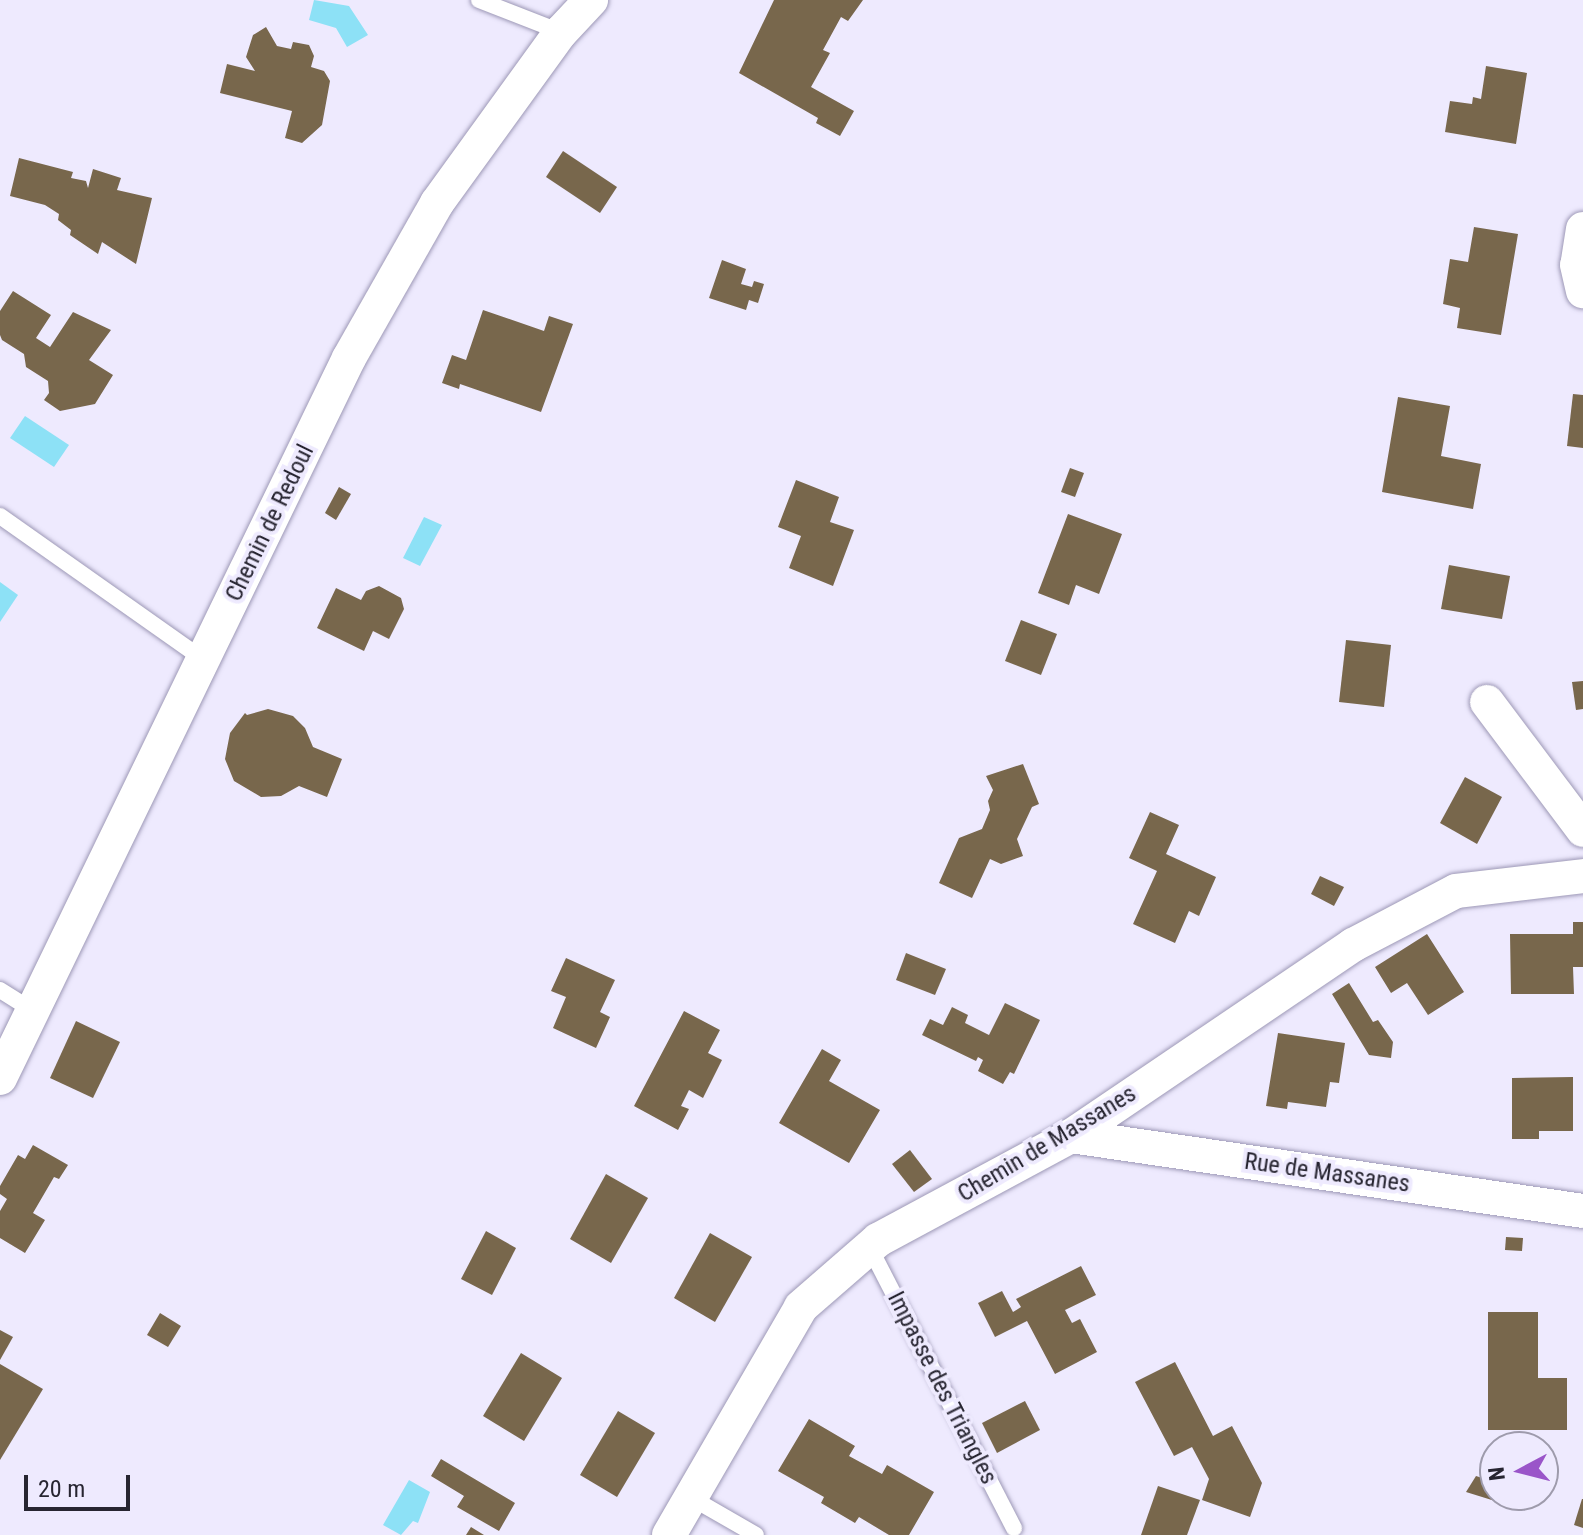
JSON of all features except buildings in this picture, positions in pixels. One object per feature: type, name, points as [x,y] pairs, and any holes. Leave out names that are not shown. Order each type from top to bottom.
[{"type":"street","name":"Chemin de Redoul","points":[[0,1078],[363,332],[437,203],[561,32],[591,0]]},
{"type":"street","points":[[1583,229],[1577,265],[1583,291]]},
{"type":"street","points":[[1487,702],[1583,830]]},
{"type":"street","name":"Chemin de Massanes","points":[[669,1535],[801,1307],[870,1248],[1071,1136],[1353,945],[1456,891],[1583,876]]},
{"type":"street","name":"Rue de Massanes","points":[[1071,1136],[1583,1211]]},
{"type":"lane","points":[[479,0],[561,32]]},
{"type":"lane","points":[[0,516],[204,660]]},
{"type":"lane","points":[[0,990],[33,1011]]},
{"type":"lane","name":"Impasse des Triangles","points":[[870,1248],[1014,1528]]},
{"type":"lane","points":[[690,1497],[756,1535]]},
{"type":"water","points":[[314,0],[349,6],[368,35],[347,47],[336,28],[309,20]]},
{"type":"water","points":[[25,416],[69,445],[54,467],[10,438]]},
{"type":"water","points":[[424,517],[442,525],[420,566],[403,558]]},
{"type":"water","points":[[0,582],[18,595],[0,622]]},
{"type":"water","points":[[409,1480],[430,1492],[418,1523],[413,1521],[401,1535],[383,1525]]}]
